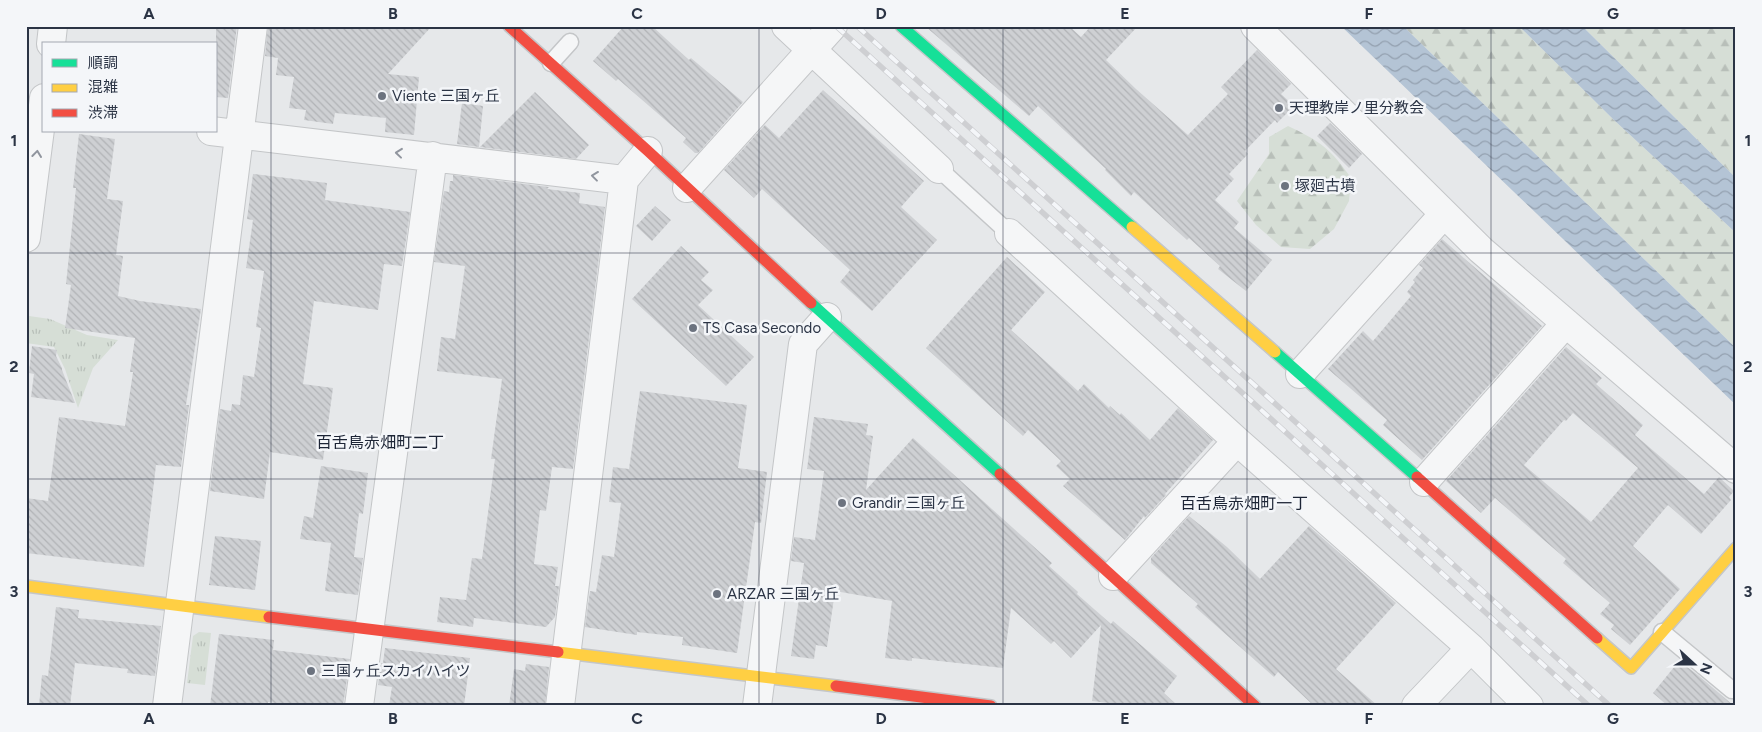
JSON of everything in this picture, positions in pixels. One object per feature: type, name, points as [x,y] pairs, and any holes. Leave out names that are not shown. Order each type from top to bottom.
[{"type":"street","points":[[51,42],[53,26]]},
{"type":"street","points":[[167,706],[253,26]]},
{"type":"street","points":[[509,26],[648,151],[826,317],[1255,706]]},
{"type":"street","points":[[786,26],[822,38],[939,169]]},
{"type":"street","points":[[901,26],[920,32],[1300,374],[1424,482],[1631,668],[1736,548]]},
{"type":"street","points":[[1254,26],[1443,215],[1481,250],[1736,469]]},
{"type":"street","points":[[687,188],[772,85],[822,38]]},
{"type":"street","points":[[26,238],[39,107]]},
{"type":"street","points":[[218,132],[624,180]]},
{"type":"street","points":[[560,706],[624,180],[648,151]]},
{"type":"street","points":[[359,706],[433,156]]},
{"type":"street","points":[[1300,374],[1443,215]]},
{"type":"street","points":[[1009,233],[1237,441],[1471,648],[1530,706]]},
{"type":"street","points":[[757,706],[803,344],[826,317]]},
{"type":"street","points":[[1424,482],[1566,323]]},
{"type":"street","points":[[1113,576],[1237,441]]},
{"type":"street","points":[[26,586],[368,630],[761,676],[947,703],[991,706]]},
{"type":"street","points":[[1416,706],[1471,648]]},
{"type":"lane","points":[[550,64],[570,42]]},
{"type":"lane","points":[[939,169],[1009,233]]},
{"type":"lane","points":[[1662,632],[1732,690]]},
{"type":"green space","points":[[1403,26],[1519,26],[1614,120],[1736,233],[1736,348]]},
{"type":"green space","points":[[1582,26],[1736,26],[1736,178]]},
{"type":"green space","points":[[1288,126],[1317,141],[1331,153],[1351,178],[1349,201],[1334,229],[1310,249],[1281,247],[1256,225],[1237,201],[1269,154],[1269,137]]},
{"type":"green space","points":[[29,316],[50,319],[87,335],[118,340],[93,368],[78,408],[65,369],[54,347],[26,343]]},
{"type":"green space","points":[[199,632],[211,633],[205,685],[187,683],[193,636]]},
{"type":"water","points":[[1341,26],[1403,26],[1736,348],[1736,405]]},
{"type":"water","points":[[1519,26],[1582,26],[1736,178],[1736,233],[1614,120]]},
{"type":"building","points":[[216,26],[237,26],[228,98],[218,97],[218,42],[216,42]]},
{"type":"building","points":[[268,26],[432,26],[388,74],[419,77],[414,135],[385,132],[386,118],[335,113],[333,124],[304,120],[306,110],[289,108],[294,77],[276,75],[278,58],[265,56]]},
{"type":"building","points":[[624,26],[652,26],[689,60],[691,58],[743,102],[698,153],[695,153],[683,142],[686,138],[618,79],[616,81],[593,61]]},
{"type":"building","points":[[925,26],[1069,26],[1081,37],[1091,26],[1138,26],[1106,60],[1188,135],[1228,94],[1221,87],[1257,50],[1291,84],[1281,94],[1294,106],[1277,123],[1275,120],[1245,151],[1248,154],[1229,174],[1234,179],[1215,200],[1239,222],[1234,228],[1272,260],[1246,291],[1218,269],[1220,266],[1189,238],[1187,240],[1134,192],[1131,196],[1106,169],[1038,106],[1029,116]]},
{"type":"building","points":[[823,90],[924,181],[901,207],[937,240],[872,311],[840,282],[850,270],[762,189],[754,198],[724,170],[765,125],[779,138]]},
{"type":"building","points":[[535,92],[589,145],[576,159],[480,147]]},
{"type":"building","points":[[462,103],[483,106],[479,147],[457,144]]},
{"type":"building","points":[[1330,123],[1362,154],[1349,168],[1317,136]]},
{"type":"building","points":[[79,134],[115,139],[107,199],[123,201],[116,255],[123,256],[118,296],[140,301],[201,309],[186,405],[189,405],[181,467],[156,465],[144,567],[26,553],[26,498],[48,501],[59,417],[125,426],[133,372],[130,372],[135,338],[65,328],[71,285],[66,284],[76,188],[73,188]]},
{"type":"building","points":[[253,174],[327,183],[325,200],[410,212],[402,266],[384,264],[378,310],[314,301],[303,384],[333,388],[323,460],[270,452],[264,499],[210,491],[220,409],[231,411],[232,404],[240,405],[243,375],[254,377],[261,328],[256,327],[264,271],[246,268],[253,220],[247,219]]},
{"type":"building","points":[[453,175],[549,187],[547,189],[580,193],[579,203],[605,207],[573,469],[552,467],[546,511],[540,510],[534,564],[558,567],[555,586],[559,586],[555,617],[546,627],[474,618],[473,627],[437,622],[440,597],[466,600],[472,558],[482,559],[495,459],[491,459],[502,379],[437,371],[441,337],[455,339],[465,266],[434,262],[444,191],[449,192],[450,181],[453,181]]},
{"type":"building","points":[[655,206],[671,220],[652,241],[636,226]]},
{"type":"building","points":[[1442,239],[1542,326],[1422,460],[1383,425],[1387,420],[1328,369],[1363,331],[1373,341],[1411,296],[1407,292],[1415,282],[1413,280],[1423,268],[1419,265]]},
{"type":"building","name":"TS Casa Secondo","points":[[681,246],[709,272],[701,280],[713,290],[698,305],[754,357],[726,386],[632,299]]},
{"type":"building","points":[[1007,257],[1045,292],[1011,330],[1078,391],[1084,384],[1109,408],[1110,406],[1120,415],[1121,413],[1150,440],[1178,408],[1213,440],[1145,518],[1144,516],[1125,540],[1063,486],[1070,479],[1056,466],[1061,461],[1028,430],[1023,436],[926,348]]},
{"type":"building","points":[[32,346],[57,350],[56,356],[75,403],[31,397],[34,374],[29,373]]},
{"type":"building","points":[[1566,347],[1602,378],[1596,384],[1643,425],[1635,435],[1704,494],[1719,477],[1734,491],[1729,497],[1731,500],[1701,534],[1668,505],[1633,546],[1680,589],[1630,645],[1611,629],[1614,625],[1600,614],[1610,603],[1563,563],[1566,559],[1495,498],[1481,513],[1446,481]],"holes":[[[1573,413],[1638,468],[1591,522],[1524,465],[1564,420],[1566,421]]]},
{"type":"building","points":[[640,391],[747,405],[738,468],[767,472],[761,523],[755,522],[737,653],[682,645],[683,637],[637,632],[637,635],[585,627],[590,591],[596,592],[602,555],[614,557],[621,503],[609,502],[613,467],[629,469]]},
{"type":"building","points":[[814,417],[868,424],[866,435],[873,436],[866,490],[913,438],[1052,563],[1049,566],[1078,592],[1077,594],[1111,624],[1113,621],[1177,676],[1164,693],[1178,706],[1133,706],[1092,701],[1101,625],[1071,658],[1054,641],[1051,644],[1011,608],[1003,668],[912,658],[912,661],[885,658],[892,601],[835,591],[827,647],[816,645],[814,659],[791,656],[804,563],[791,561],[794,537],[815,540],[824,471],[807,469]]},
{"type":"building","points":[[321,466],[368,473],[363,514],[359,513],[354,557],[363,558],[358,595],[325,591],[331,543],[300,539],[304,516],[313,518]]},
{"type":"building","points":[[1189,516],[1227,547],[1260,579],[1309,526],[1396,603],[1336,669],[1378,706],[1314,706],[1278,672],[1274,677],[1195,607],[1198,604],[1151,563],[1151,558]]},
{"type":"building","points":[[215,536],[261,541],[255,590],[209,585]]},
{"type":"building","points":[[56,607],[79,610],[78,618],[161,626],[155,676],[127,673],[128,669],[75,663],[70,706],[39,706],[42,675],[48,676]]},
{"type":"building","name":"三国ヶ丘スカイハイツ","points":[[219,634],[274,640],[273,650],[350,659],[343,706],[294,706],[268,702],[267,706],[210,706]]},
{"type":"building","points":[[385,648],[470,658],[464,706],[389,706],[392,687],[378,685]]},
{"type":"building","points":[[1679,661],[1734,706],[1668,706],[1653,693]]},
{"type":"building","points":[[526,664],[549,667],[545,706],[509,706],[514,669],[525,671]]},
{"type":"railway","points":[[836,26],[1589,706]]},
{"type":"railway","points":[[857,26],[1610,706]]},
{"type":"traffic: fast","points":[[901,26],[1132,227]]},
{"type":"traffic: fast","points":[[811,303],[1000,474]]},
{"type":"traffic: fast","points":[[1275,352],[1417,477]]},
{"type":"traffic: slow","points":[[1132,227],[1275,352]]},
{"type":"traffic: slow","points":[[1597,638],[1631,668],[1736,548]]},
{"type":"traffic: slow","points":[[26,586],[269,617]]},
{"type":"traffic: slow","points":[[558,652],[836,686]]},
{"type":"traffic: jam","points":[[509,26],[648,151],[811,303]]},
{"type":"traffic: jam","points":[[1000,474],[1255,706]]},
{"type":"traffic: jam","points":[[1417,477],[1597,638]]},
{"type":"traffic: jam","points":[[269,617],[558,652]]},
{"type":"traffic: jam","points":[[836,686],[991,706]]},
{"type":"place","name":"Viente 三国ヶ丘","points":[[382,96]]},
{"type":"place","name":"天理教岸ノ里分教会","points":[[1279,108]]},
{"type":"place","name":"塚廻古墳","points":[[1285,186]]},
{"type":"place","name":"TS Casa Secondo","points":[[693,328]]},
{"type":"place","name":"Grandir 三国ヶ丘","points":[[842,503]]},
{"type":"place","name":"ARZAR 三国ヶ丘","points":[[717,594]]},
{"type":"place","name":"三国ヶ丘スカイハイツ","points":[[311,671]]},
{"type":"district","name":"百舌鳥赤畑町二丁","points":[[380,442]]},
{"type":"district","name":"百舌鳥赤畑町一丁","points":[[1244,503]]}]
